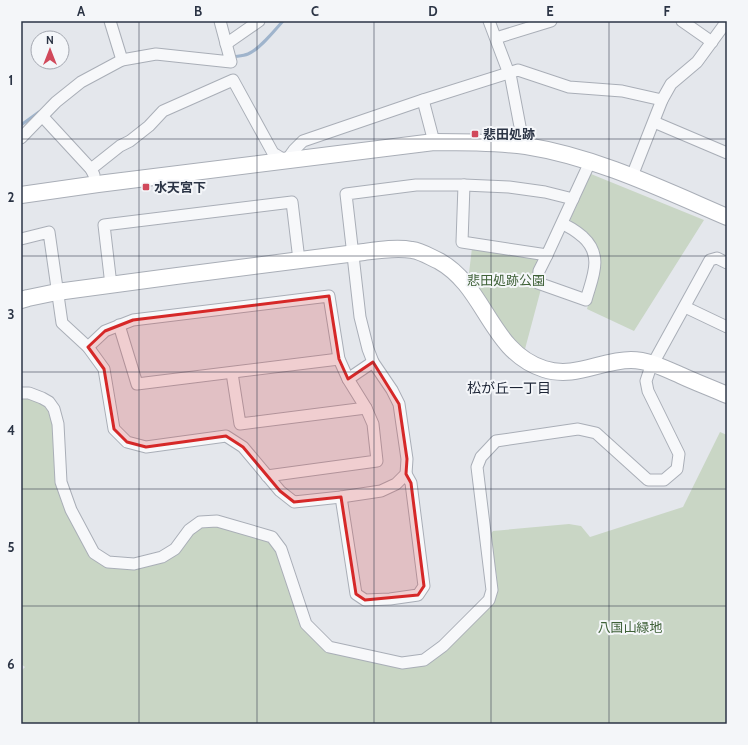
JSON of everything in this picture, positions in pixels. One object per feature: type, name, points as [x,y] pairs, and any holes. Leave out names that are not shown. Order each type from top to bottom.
[{"type":"street","points":[[110,21],[122,60]]},
{"type":"street","points":[[21,138],[56,102],[81,82],[122,60],[156,54],[230,62],[220,21]]},
{"type":"street","points":[[226,44],[259,21]]},
{"type":"street","points":[[490,21],[512,79],[522,137],[526,146]]},
{"type":"street","points":[[496,38],[551,21]]},
{"type":"street","points":[[682,21],[712,42]]},
{"type":"street","points":[[632,176],[662,100],[671,84],[697,62],[727,21]]},
{"type":"street","points":[[286,161],[303,141],[423,100],[518,70],[568,87],[622,91],[662,100]]},
{"type":"street","points":[[91,169],[120,146],[130,141],[149,126],[163,111],[233,80],[273,152],[286,161]]},
{"type":"street","points":[[423,100],[434,142]]},
{"type":"street","points":[[43,117],[91,169],[98,184]]},
{"type":"street","points":[[654,122],[727,153]]},
{"type":"street","points":[[21,195],[434,142],[472,142],[526,146],[590,162],[632,176],[727,217]]},
{"type":"street","points":[[562,224],[571,227],[586,240],[593,250],[596,262],[586,300],[538,283],[539,272],[590,162]]},
{"type":"street","points":[[341,497],[356,594],[365,600],[390,599],[418,594],[424,586],[411,483],[406,474],[407,459],[399,404],[392,390],[373,362],[360,318],[346,194],[416,185],[464,185],[509,187],[545,192],[573,199]]},
{"type":"street","points":[[464,185],[462,242],[547,255]]},
{"type":"street","points":[[111,285],[104,225],[292,202],[299,260]]},
{"type":"street","points":[[21,239],[49,232],[62,323],[88,347],[104,368],[114,429],[127,442],[146,447],[226,436],[243,447],[280,491],[294,502],[381,491],[396,484],[406,474]]},
{"type":"street","points":[[21,300],[57,292],[299,260],[386,249],[411,249],[449,267],[465,283],[511,350],[523,360],[544,369],[560,373],[576,372],[618,361],[632,360],[653,363],[727,395]]},
{"type":"street","points":[[21,393],[29,393],[42,398],[49,402],[54,410],[58,424],[62,482],[70,510],[94,553],[108,562],[134,564],[162,557],[175,549],[189,530],[200,522],[217,521],[272,537],[281,549],[306,624],[329,647],[402,663],[424,660],[443,646],[489,600],[492,590],[477,468],[481,457],[496,441],[578,429],[596,433],[648,480],[664,480],[677,468],[679,454],[648,391],[646,381],[653,363],[710,260],[717,258],[727,263]]},
{"type":"street","points":[[88,347],[105,331],[133,320],[329,296],[339,359],[348,379],[366,408],[373,424],[376,461],[268,476]]},
{"type":"street","points":[[685,307],[727,326]]},
{"type":"street","points":[[120,326],[137,384],[339,359]]},
{"type":"street","points":[[348,379],[373,362]]},
{"type":"street","points":[[232,373],[240,424],[366,408]]},
{"type":"highlighted area","points":[[329,296],[339,359],[348,379],[373,362],[399,404],[407,459],[406,474],[411,483],[424,586],[418,595],[365,600],[356,594],[341,497],[294,502],[280,491],[243,447],[226,436],[146,447],[127,442],[114,429],[104,369],[88,347],[105,331],[133,320]]},
{"type":"green space","points":[[591,174],[704,220],[634,331],[587,309],[599,263],[595,245],[570,220]]},
{"type":"green space","name":"悲田処跡公園","points":[[472,248],[541,258],[533,286],[541,289],[525,349],[512,339],[469,273]]},
{"type":"green space","name":"八国山緑地","points":[[25,398],[38,400],[47,408],[53,427],[55,481],[62,503],[94,559],[113,569],[146,567],[177,555],[193,533],[204,526],[215,526],[249,534],[267,541],[278,553],[299,623],[325,651],[403,668],[421,665],[438,657],[495,600],[497,578],[490,535],[493,531],[569,524],[581,526],[590,537],[683,507],[720,432],[727,435],[727,724],[21,724],[21,671],[25,667],[21,664],[21,399]]},
{"type":"waterway","points":[[232,57],[246,55],[253,52],[283,21]]},
{"type":"waterway","points":[[21,125],[39,112]]},
{"type":"place","name":"悲田処跡","points":[[475,134]]},
{"type":"place","name":"水天宮下","points":[[146,187]]},
{"type":"district","name":"松が丘一丁目","points":[[509,388]]}]
